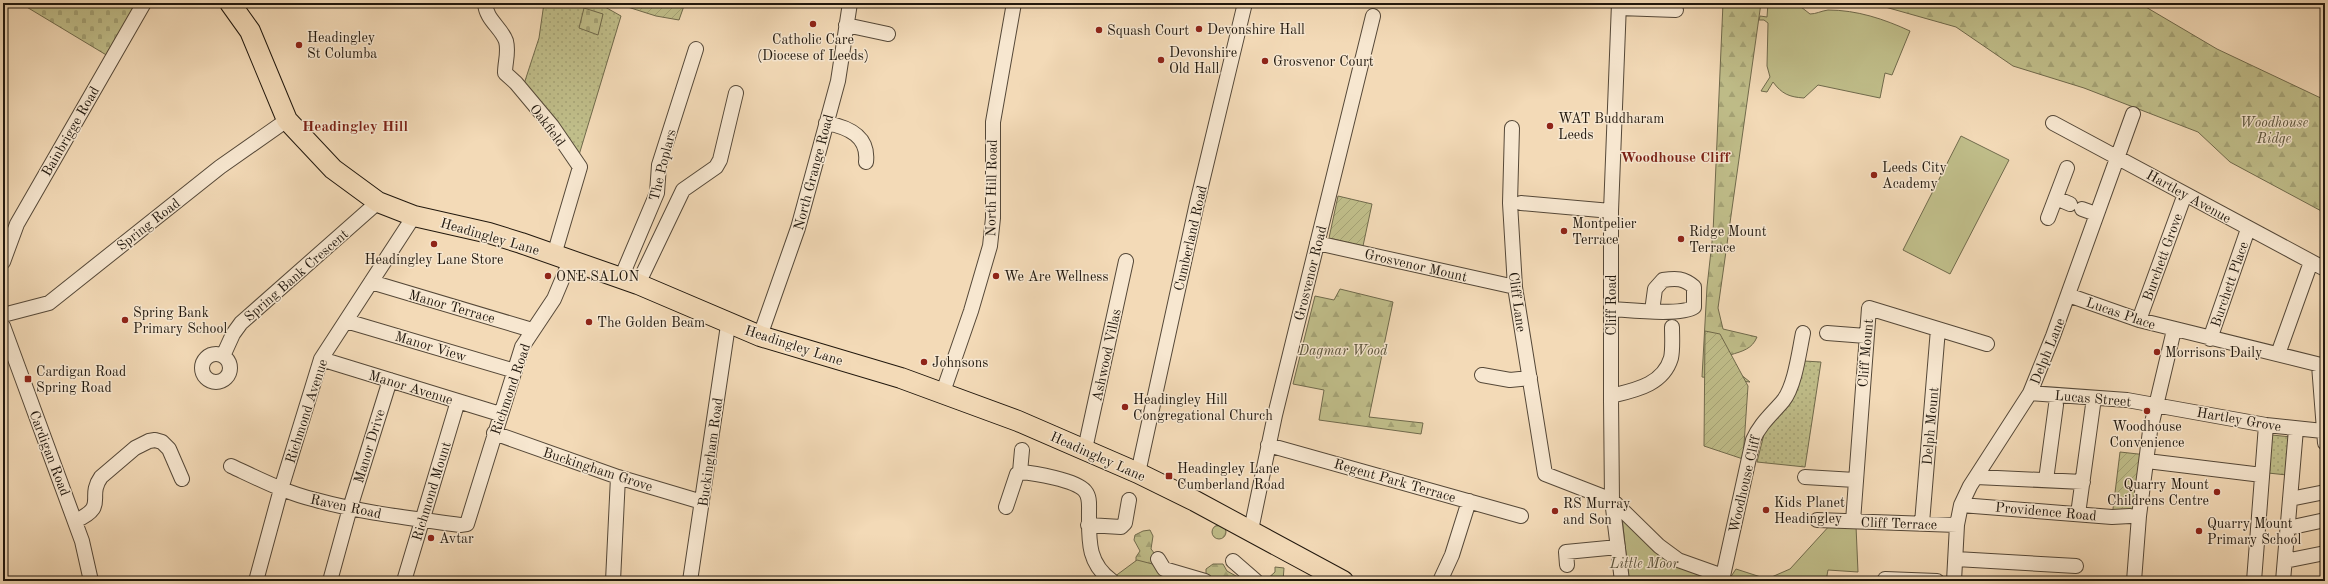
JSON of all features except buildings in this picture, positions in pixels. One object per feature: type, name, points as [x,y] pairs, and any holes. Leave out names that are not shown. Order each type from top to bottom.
[{"type":"highway","name":"Headingley Lane","points":[[230,3],[250,31],[288,120],[333,169],[378,202],[414,216],[489,233],[630,281],[760,336],[943,392],[1085,449],[1138,473],[1251,530],[1343,581]]},
{"type":"street","name":"Bainbrigge Road","points":[[3,262],[17,224],[144,3]]},
{"type":"street","name":"Oakfield","points":[[485,3],[490,18],[506,41],[507,53],[505,73],[516,83],[552,126],[580,166],[562,258]]},
{"type":"street","name":"North Grange Road","points":[[760,336],[798,228],[838,82],[850,3]]},
{"type":"street","name":"North Hill Road","points":[[943,392],[971,311],[990,246],[993,218],[993,122],[1014,3]]},
{"type":"street","name":"Cumberland Road","points":[[1138,473],[1197,203],[1244,3]]},
{"type":"street","points":[[1619,5],[1676,10]]},
{"type":"street","name":"Cliff Road","points":[[1619,5],[1611,211],[1611,396],[1612,500],[1622,581]]},
{"type":"street","name":"Grosvenor Road","points":[[1251,530],[1268,445],[1373,16]]},
{"type":"street","points":[[846,25],[888,34]]},
{"type":"street","name":"The Poplars","points":[[630,281],[657,193],[659,165],[696,49]]},
{"type":"street","points":[[630,281],[683,190],[716,167],[720,160],[736,93]]},
{"type":"street","name":"Delph Lane","points":[[1954,581],[1957,525],[1961,505],[1976,477],[2030,393],[2068,295],[2096,214],[2119,158],[2133,114]]},
{"type":"street","name":"Spring Road","points":[[3,315],[49,303],[242,152],[288,120]]},
{"type":"street","points":[[826,123],[838,125],[860,138],[866,144],[866,162]]},
{"type":"street","name":"Hartley Avenue","points":[[2053,123],[2325,269]]},
{"type":"street","name":"Cliff Lane","points":[[1512,128],[1510,203],[1515,287],[1545,474],[1612,500]]},
{"type":"street","points":[[2048,218],[2067,168]]},
{"type":"street","name":"Burchett Grove","points":[[2139,320],[2185,194]]},
{"type":"street","points":[[2056,198],[2096,214]]},
{"type":"street","name":"Spring Bank Crescent","points":[[223,356],[233,334],[241,323],[378,202]]},
{"type":"street","points":[[1521,203],[1611,211]]},
{"type":"street","name":"Richmond Avenue","points":[[256,581],[321,359],[414,216]]},
{"type":"street","name":"Burchett Place","points":[[2210,339],[2248,229]]},
{"type":"street","name":"Grosvenor Mount","points":[[1317,243],[1515,287]]},
{"type":"street","name":"Richmond Road","points":[[466,524],[522,347],[554,299],[562,258]]},
{"type":"street","name":"Ashwood Villas","points":[[1085,449],[1126,261]]},
{"type":"street","points":[[2278,354],[2311,262]]},
{"type":"street","name":"Manor Terrace","points":[[371,282],[532,330]]},
{"type":"street","name":"Lucas Place","points":[[2068,295],[2139,320],[2174,330],[2322,365]]},
{"type":"street","name":"Cliff Mount","points":[[1853,521],[1869,308],[1986,344]]},
{"type":"street","points":[[1611,309],[1652,311]]},
{"type":"street","name":"Manor View","points":[[346,321],[515,371]]},
{"type":"street","name":"Buckingham Road","points":[[690,581],[727,332],[730,323]]},
{"type":"street","name":"Cardigan Road","points":[[3,326],[75,521],[87,559],[91,581]]},
{"type":"street","points":[[1611,396],[1640,388],[1663,376],[1671,358],[1672,327]]},
{"type":"street","name":"Delph Mount","points":[[1922,523],[1938,329]]},
{"type":"street","points":[[2134,581],[2139,516],[2155,404],[2174,330]]},
{"type":"street","name":"Woodhouse Cliff","points":[[1612,500],[1659,546],[1678,560],[1721,579],[1753,440],[1758,427],[1784,400],[1788,393],[1795,370],[1803,333]]},
{"type":"street","points":[[1827,333],[1866,336]]},
{"type":"street","name":"Manor Avenue","points":[[321,359],[500,414]]},
{"type":"street","points":[[2322,365],[2324,437]]},
{"type":"street","points":[[1482,375],[1510,380],[1530,378]]},
{"type":"street","name":"Manor Drive","points":[[330,581],[350,508],[390,380]]},
{"type":"street","name":"Lucas Street","points":[[2030,393],[2095,396],[2155,404]]},
{"type":"street","name":"Richmond Mount","points":[[404,581],[421,520],[458,401]]},
{"type":"street","name":"Hartley Grove","points":[[2155,404],[2266,425],[2296,429],[2324,437]]},
{"type":"street","points":[[2046,480],[2056,405]]},
{"type":"street","points":[[2078,514],[2084,482],[2094,405]]},
{"type":"street","points":[[2254,581],[2266,425]]},
{"type":"street","points":[[2283,581],[2296,429]]},
{"type":"street","name":"Buckingham Grove","points":[[494,433],[618,476],[702,502]]},
{"type":"street","points":[[75,521],[88,515],[94,510],[97,482],[101,477],[142,443],[155,440],[166,446],[172,454],[182,479]]},
{"type":"street","name":"Regent Park Terrace","points":[[1268,445],[1521,516]]},
{"type":"street","points":[[1006,507],[1017,474],[1020,472],[1022,450]]},
{"type":"street","points":[[2147,461],[2262,475]]},
{"type":"street","name":"Raven Road","points":[[231,466],[282,489],[314,500],[350,508],[421,520],[460,525],[466,524]]},
{"type":"street","points":[[1020,472],[1077,485],[1085,490],[1089,498],[1088,525],[1096,566],[1112,581]]},
{"type":"street","points":[[613,581],[618,476]]},
{"type":"street","points":[[1805,477],[1855,480]]},
{"type":"street","points":[[1976,477],[2084,482]]},
{"type":"street","points":[[2290,499],[2325,492]]},
{"type":"street","points":[[1088,525],[1121,527],[1125,523],[1129,500]]},
{"type":"street","points":[[1440,581],[1452,555],[1469,501]]},
{"type":"street","name":"Providence Road","points":[[1961,505],[2078,514],[2130,516]]},
{"type":"street","name":"Cliff Terrace","points":[[1818,520],[1957,525]]},
{"type":"street","points":[[2288,528],[2325,520]]},
{"type":"street","points":[[1567,565],[1566,552],[1618,547]]},
{"type":"street","points":[[2285,561],[2325,553]]},
{"type":"street","points":[[1158,559],[1164,569],[1205,581]]},
{"type":"street","points":[[1956,559],[2076,566]]},
{"type":"street","points":[[1233,561],[1256,581]]},
{"type":"street","points":[[1885,579],[1937,581]]},
{"type":"green space","points":[[20,3],[144,3],[113,59]]},
{"type":"green space","points":[[544,3],[598,3],[621,16],[579,155],[523,87],[539,38]]},
{"type":"green space","points":[[615,3],[685,3],[679,20],[656,16]]},
{"type":"green space","points":[[1723,3],[1761,3],[1718,308],[1723,329],[1757,337],[1750,347],[1730,355],[1735,370],[1750,382],[1702,377],[1707,287],[1713,233]]},
{"type":"green space","points":[[1768,3],[1796,3],[1810,14],[1828,10],[1860,13],[1910,31],[1892,75],[1885,73],[1880,98],[1818,85],[1804,98],[1799,98],[1790,96],[1783,92],[1773,82],[1767,92],[1761,91],[1770,77],[1767,66],[1768,23],[1764,20],[1759,20],[1760,16],[1767,17]]},
{"type":"green space","name":"Woodhouse Ridge","points":[[1871,3],[2139,3],[2217,49],[2325,100],[2325,213],[2230,162],[2198,132],[2084,88],[2013,66],[1956,27]]},
{"type":"green space","points":[[584,8],[603,14],[598,35],[579,28]]},
{"type":"green space","points":[[1961,136],[2009,160],[1950,274],[1903,250]]},
{"type":"green space","points":[[1338,196],[1372,204],[1363,246],[1329,238]]},
{"type":"green space","name":"Dagmar Wood","points":[[1340,289],[1393,302],[1369,417],[1423,423],[1421,434],[1319,420],[1324,390],[1293,384],[1315,296],[1334,300]]},
{"type":"green space","points":[[1705,331],[1720,334],[1748,386],[1743,459],[1704,446]]},
{"type":"green space","points":[[1804,361],[1821,362],[1805,467],[1757,462],[1764,434],[1788,401]]},
{"type":"green space","points":[[2272,435],[2291,437],[2287,475],[2268,473]]},
{"type":"green space","points":[[2120,452],[2147,455],[2139,516],[2112,517]]},
{"type":"green space","name":"Little Moor","points":[[1622,517],[1670,562],[1705,578],[1705,581],[1629,581]]},
{"type":"green space","points":[[1831,524],[1856,526],[1858,572],[1828,570],[1826,581],[1728,581],[1736,569],[1767,579],[1790,569]]},
{"type":"green space","points":[[1219,525],[1224,527],[1226,532],[1224,537],[1219,539],[1214,537],[1212,532],[1214,527]]},
{"type":"green space","points":[[1150,530],[1153,536],[1151,549],[1154,554],[1154,561],[1151,569],[1136,565],[1136,557],[1140,551],[1134,540],[1135,535],[1143,531]]},
{"type":"green space","points":[[1137,560],[1218,581],[1117,581],[1114,577]]},
{"type":"green space","points":[[1213,564],[1223,564],[1227,571],[1245,581],[1211,581],[1206,575],[1206,569]]},
{"type":"green space","points":[[1275,567],[1284,568],[1283,581],[1265,581],[1275,572]]},
{"type":"place","name":"Catholic Care (Diocese of Leeds)","points":[[813,24]]},
{"type":"place","name":"Devonshire Hall","points":[[1199,29]]},
{"type":"place","name":"Squash Court","points":[[1099,30]]},
{"type":"place","name":"Headingley St Columba","points":[[299,45]]},
{"type":"place","name":"Devonshire Old Hall","points":[[1161,60]]},
{"type":"place","name":"Grosvenor Court","points":[[1265,61]]},
{"type":"place","name":"WAT Buddharam Leeds","points":[[1550,126]]},
{"type":"place","name":"Leeds City Academy","points":[[1874,175]]},
{"type":"place","name":"Montpelier Terrace","points":[[1564,231]]},
{"type":"place","name":"Ridge Mount Terrace","points":[[1681,239]]},
{"type":"place","name":"Headingley Lane Store","points":[[434,244]]},
{"type":"place","name":"ONE SALON","points":[[548,276]]},
{"type":"place","name":"We Are Wellness","points":[[996,276]]},
{"type":"place","name":"Spring Bank Primary School","points":[[125,320]]},
{"type":"place","name":"The Golden Beam","points":[[589,322]]},
{"type":"place","name":"Morrisons Daily","points":[[2157,352]]},
{"type":"place","name":"Johnsons","points":[[924,362]]},
{"type":"place","name":"Cardigan Road Spring Road","points":[[28,379]]},
{"type":"place","name":"Headingley Hill Congregational Church","points":[[1125,407]]},
{"type":"place","name":"Woodhouse Convenience","points":[[2147,411]]},
{"type":"place","name":"Headingley Lane Cumberland Road","points":[[1169,476]]},
{"type":"place","name":"Quarry Mount Childrens Centre","points":[[2217,492]]},
{"type":"place","name":"Kids Planet Headingley","points":[[1766,510]]},
{"type":"place","name":"RS Murray and Son","points":[[1555,511]]},
{"type":"place","name":"Quarry Mount Primary School","points":[[2199,531]]},
{"type":"place","name":"Avtar","points":[[431,538]]},
{"type":"district","name":"Headingley Hill","points":[[355,126]]},
{"type":"district","name":"Woodhouse Cliff","points":[[1675,157]]}]
